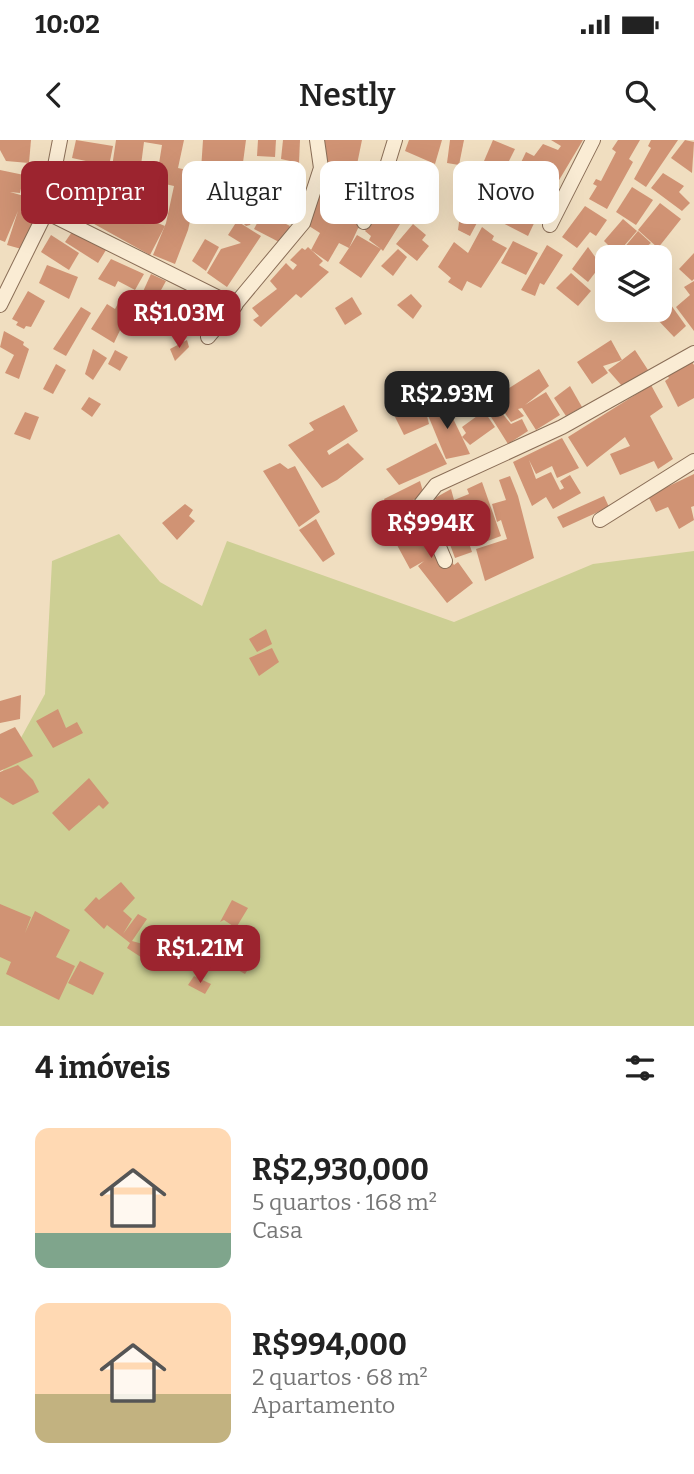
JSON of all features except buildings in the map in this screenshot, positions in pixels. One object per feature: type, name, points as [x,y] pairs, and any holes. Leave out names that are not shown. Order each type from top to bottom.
[{"type":"lane","points":[[56,161],[60,140]]},
{"type":"lane","points":[[208,337],[303,223],[321,168],[317,140]]},
{"type":"lane","points":[[389,161],[395,140]]},
{"type":"lane","points":[[550,225],[593,140]]},
{"type":"lane","points":[[0,305],[40,224]]},
{"type":"lane","points":[[70,224],[235,306]]},
{"type":"lane","points":[[445,561],[421,504],[436,485],[562,427],[694,354]]},
{"type":"lane","points":[[600,520],[694,460]]},
{"type":"green space","points":[[119,534],[160,582],[202,606],[227,541],[454,622],[593,564],[694,551],[694,1026],[0,1026],[0,776],[45,694],[52,561]]}]
